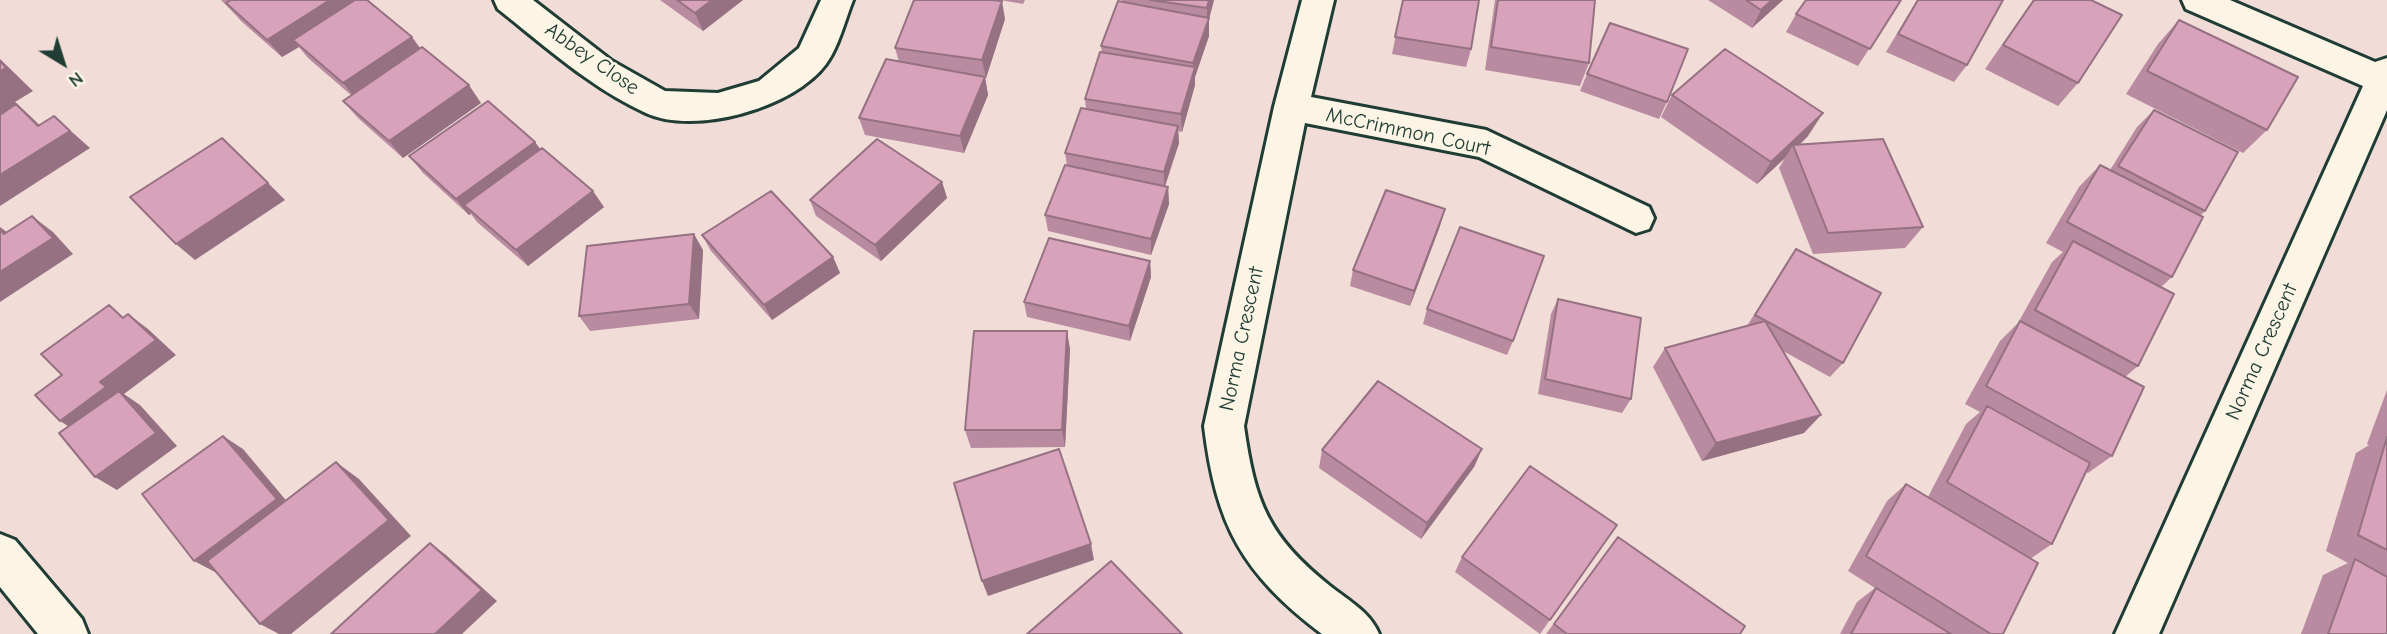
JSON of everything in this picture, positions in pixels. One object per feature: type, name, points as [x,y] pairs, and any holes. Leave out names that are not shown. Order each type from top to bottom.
[{"type":"street","name":"Abbey Close","points":[[510,0],[600,70],[659,104],[718,107],[771,90],[813,56],[837,0]]},
{"type":"street","name":"Norma Crescent","points":[[1318,0],[1291,107],[1224,426],[1228,470],[1245,524],[1267,557],[1302,593],[1357,634]]},
{"type":"street","points":[[2199,0],[2385,75]]},
{"type":"street","name":"Norma Crescent","points":[[2137,634],[2385,75]]},
{"type":"street","name":"McCrimmon Court","points":[[1291,107],[1486,144],[1636,218]]},
{"type":"street","points":[[0,554],[66,634]]},
{"type":"building","points":[[231,0],[330,0],[267,40],[226,3]]},
{"type":"building","points":[[355,0],[367,0],[412,37],[343,83],[293,40]]},
{"type":"building","points":[[677,0],[712,0],[695,13]]},
{"type":"building","points":[[914,0],[1002,1],[982,60],[895,48]]},
{"type":"building","points":[[1150,0],[1209,0],[1207,8]]},
{"type":"building","points":[[1403,0],[1479,0],[1471,49],[1395,37]]},
{"type":"building","points":[[1498,0],[1595,0],[1589,63],[1491,47]]},
{"type":"building","points":[[1746,0],[1772,0],[1761,10]]},
{"type":"building","points":[[1806,0],[1901,0],[1870,49],[1796,14]]},
{"type":"building","points":[[1918,0],[2003,0],[1967,65],[1898,34]]},
{"type":"building","points":[[2034,0],[2091,0],[2122,15],[2078,83],[2003,45]]},
{"type":"building","points":[[1118,1],[1209,18],[1193,63],[1101,46]]},
{"type":"building","points":[[2179,20],[2298,77],[2267,130],[2147,71]]},
{"type":"building","points":[[1610,23],[1688,49],[1667,102],[1587,74]]},
{"type":"building","points":[[422,47],[469,85],[389,141],[343,101]]},
{"type":"building","points":[[1725,49],[1823,113],[1771,162],[1672,95]]},
{"type":"building","points":[[1100,52],[1195,67],[1181,114],[1085,99]]},
{"type":"building","points":[[886,59],[985,77],[960,136],[859,118]]},
{"type":"building","points":[[488,101],[535,142],[456,199],[409,156]]},
{"type":"building","points":[[16,104],[38,126],[54,116],[70,131],[0,175],[0,115]]},
{"type":"building","points":[[1081,108],[1178,126],[1164,172],[1065,153]]},
{"type":"building","points":[[2154,110],[2238,152],[2205,211],[2118,166]]},
{"type":"building","points":[[222,138],[268,183],[176,244],[130,197]]},
{"type":"building","points":[[877,139],[942,182],[875,245],[810,200]]},
{"type":"building","points":[[1883,139],[1923,227],[1828,233],[1793,145]]},
{"type":"building","points":[[542,148],[593,191],[516,250],[464,205]]},
{"type":"building","points":[[1065,165],[1168,187],[1151,239],[1045,215]]},
{"type":"building","points":[[2100,165],[2203,217],[2172,277],[2067,222]]},
{"type":"building","points":[[1386,190],[1445,209],[1414,291],[1353,270]]},
{"type":"building","points":[[771,191],[833,257],[764,305],[702,235]]},
{"type":"building","points":[[32,216],[53,238],[0,272],[0,230],[4,234]]},
{"type":"building","points":[[1460,227],[1544,256],[1513,341],[1427,309]]},
{"type":"building","points":[[694,234],[689,304],[579,316],[587,246]]},
{"type":"building","points":[[1049,238],[1150,261],[1129,326],[1024,302]]},
{"type":"building","points":[[2073,241],[2174,294],[2138,366],[2035,310]]},
{"type":"building","points":[[1796,249],[1881,293],[1843,363],[1755,315]]},
{"type":"building","points":[[1558,299],[1641,318],[1631,399],[1545,379]]},
{"type":"building","points":[[109,305],[123,318],[128,314],[156,340],[100,382],[106,387],[60,421],[35,395],[62,375],[41,354]]},
{"type":"building","points":[[1765,321],[1821,415],[1716,443],[1665,348]]},
{"type":"building","points":[[2020,321],[2144,387],[2112,456],[1986,386]]},
{"type":"building","points":[[974,331],[1067,331],[1062,430],[965,430]]},
{"type":"building","points":[[1378,381],[1482,449],[1427,523],[1322,450]]},
{"type":"building","points":[[119,391],[156,433],[95,477],[59,433]]},
{"type":"building","points":[[1987,406],[2090,463],[2052,544],[1947,482]]},
{"type":"building","points":[[223,436],[277,499],[194,561],[142,494]]},
{"type":"building","points":[[2387,437],[2387,550],[2358,535]]},
{"type":"building","points":[[1059,449],[1091,544],[982,581],[954,483]]},
{"type":"building","points":[[336,462],[389,520],[260,624],[207,561]]},
{"type":"building","points":[[1530,466],[1617,525],[1550,620],[1462,557]]},
{"type":"building","points":[[1906,484],[2038,563],[2003,634],[1991,634],[1866,556]]},
{"type":"building","points":[[1618,537],[1745,626],[1740,634],[1567,634],[1554,624]]},
{"type":"building","points":[[430,543],[482,590],[435,634],[331,634]]},
{"type":"building","points":[[2355,559],[2387,577],[2387,634],[2328,634]]},
{"type":"building","points":[[1111,561],[1182,634],[1027,634]]},
{"type":"building","points":[[1876,588],[1951,634],[1851,634]]}]
